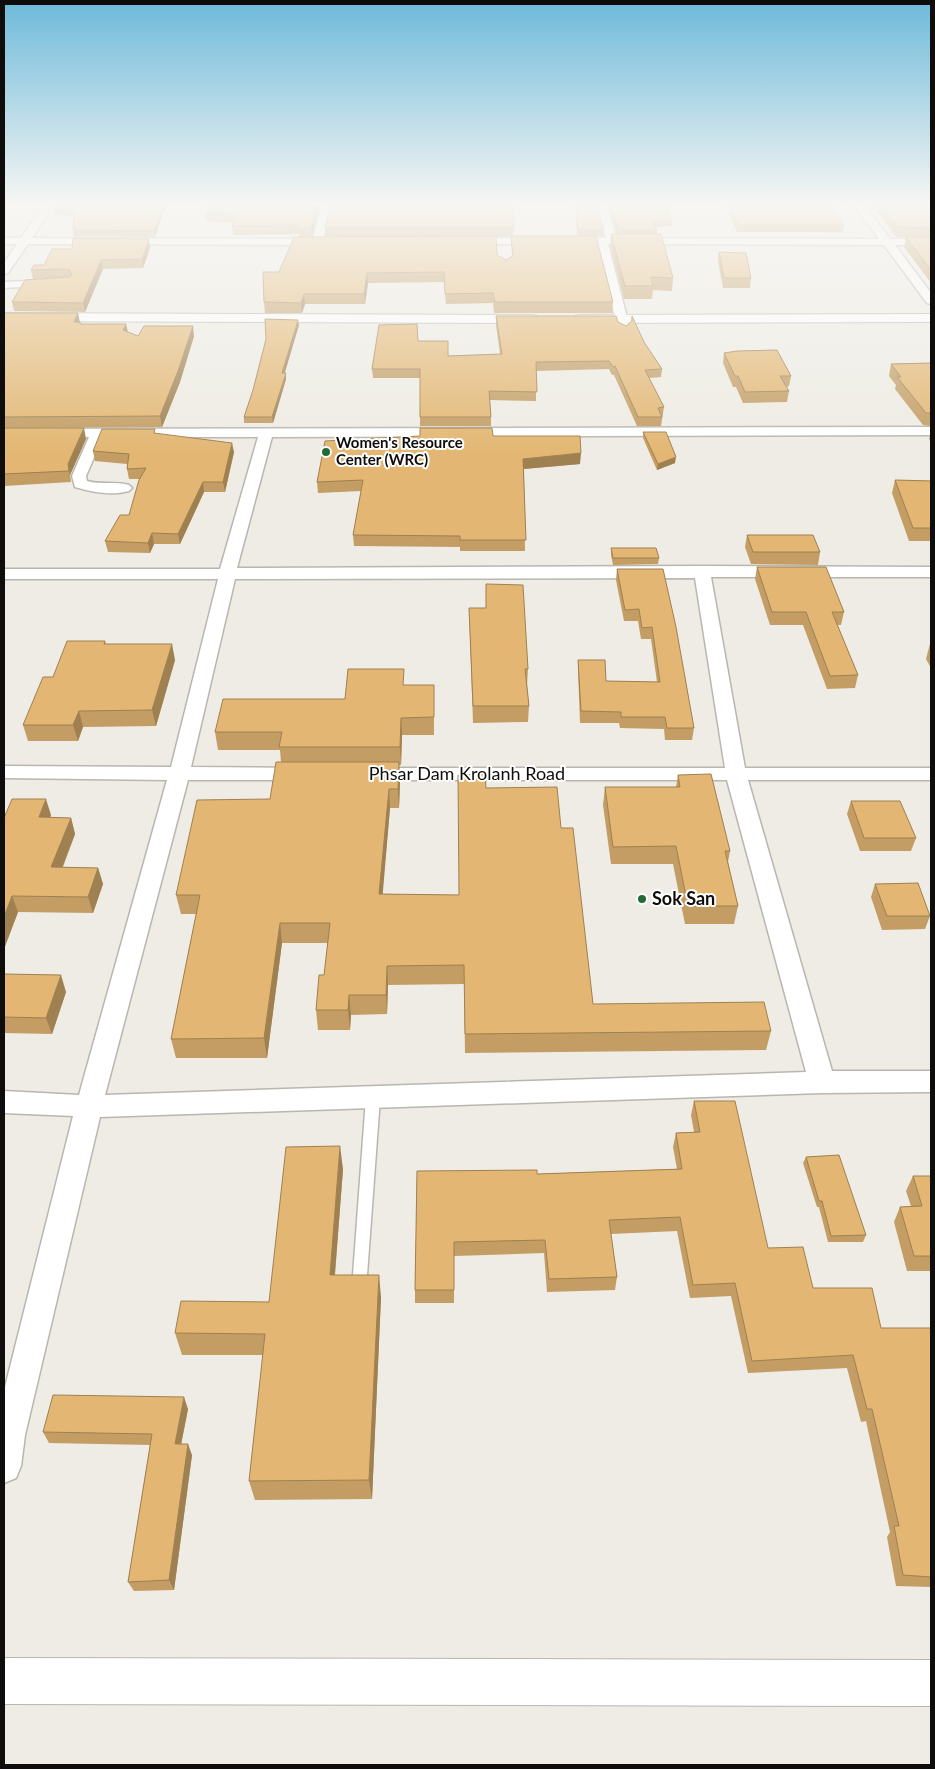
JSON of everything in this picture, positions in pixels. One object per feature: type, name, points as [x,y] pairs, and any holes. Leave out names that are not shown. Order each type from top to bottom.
[{"type":"street","points":[[615,288],[622,324]]},
{"type":"street","points":[[921,288],[931,301]]},
{"type":"street","points":[[4,317],[555,324]]},
{"type":"street","points":[[622,324],[931,318]]},
{"type":"street","points":[[4,327],[622,324],[931,328]]},
{"type":"street","points":[[4,433],[931,431]]},
{"type":"street","points":[[98,433],[79,476],[80,484],[95,488],[124,488]]},
{"type":"street","points":[[4,1466],[7,1435],[88,1106],[179,774],[227,575],[266,433]]},
{"type":"street","points":[[702,571],[736,775],[822,1082]]},
{"type":"street","points":[[4,574],[931,572]]},
{"type":"street","name":"Phsar Dam Krolanh Road","points":[[4,772],[179,774],[931,774]]},
{"type":"street","points":[[4,1102],[88,1106],[822,1082],[931,1082]]},
{"type":"street","points":[[4,1680],[931,1683]]},
{"type":"lane","points":[[360,1275],[373,1098]]},
{"type":"building","points":[[21,288],[89,288],[83,303],[12,302]]},
{"type":"building","points":[[264,288],[365,288],[364,294],[304,294],[301,303],[264,302]]},
{"type":"building","points":[[445,288],[609,288],[613,302],[495,302],[493,293],[445,294]]},
{"type":"building","points":[[5,313],[78,313],[74,322],[80,322],[80,324],[126,324],[123,330],[138,336],[144,326],[193,326],[160,416],[4,417]]},
{"type":"building","points":[[496,316],[616,316],[618,322],[626,326],[632,321],[632,316],[644,342],[662,369],[645,370],[664,407],[658,408],[662,417],[638,417],[615,366],[613,367],[609,361],[536,362],[537,392],[489,391],[491,417],[420,417],[420,369],[372,369],[379,325],[417,324],[418,341],[448,341],[448,356],[502,354]]},
{"type":"building","points":[[265,319],[298,320],[282,373],[286,373],[272,417],[244,417],[266,339]]},
{"type":"building","points":[[777,350],[791,376],[780,376],[789,391],[745,392],[724,353],[737,351]]},
{"type":"building","points":[[931,363],[931,413],[926,413],[897,377],[901,377],[891,364]]},
{"type":"building","points":[[4,428],[84,428],[68,464],[69,471],[4,474]]},
{"type":"building","points":[[420,428],[492,428],[493,436],[580,436],[581,453],[523,459],[526,540],[460,540],[460,536],[353,535],[363,480],[317,482],[325,441],[420,436]]},
{"type":"building","points":[[102,429],[155,429],[154,433],[232,443],[223,482],[203,482],[178,534],[152,533],[148,543],[105,541],[120,515],[129,515],[139,480],[146,468],[127,469],[129,454],[93,451]]},
{"type":"building","points":[[643,432],[666,432],[676,457],[658,464]]},
{"type":"building","points":[[895,480],[931,481],[931,528],[913,528]]},
{"type":"building","points":[[747,535],[813,535],[820,552],[753,552]]},
{"type":"building","points":[[611,548],[656,548],[659,558],[613,558]]},
{"type":"building","points":[[757,567],[826,567],[844,612],[832,612],[858,675],[830,676],[806,612],[772,612]]},
{"type":"building","points":[[617,569],[663,569],[676,627],[694,728],[667,728],[665,717],[621,717],[621,712],[581,711],[578,660],[605,660],[606,681],[660,682],[652,627],[642,628],[639,609],[625,610]]},
{"type":"building","points":[[486,584],[523,585],[528,669],[525,669],[529,706],[473,706],[469,608],[486,608]]},
{"type":"building","points":[[67,641],[105,641],[104,644],[172,644],[152,710],[79,711],[73,725],[23,725],[43,677],[53,677]]},
{"type":"building","points":[[348,669],[404,669],[403,685],[434,685],[434,717],[401,718],[400,747],[279,747],[282,732],[215,732],[223,699],[345,699]]},
{"type":"building","points":[[276,762],[399,762],[398,789],[389,789],[379,894],[459,895],[458,775],[485,774],[486,788],[557,787],[561,828],[573,828],[593,1004],[764,1002],[771,1031],[465,1034],[464,965],[387,966],[386,995],[349,995],[348,1010],[316,1010],[319,975],[324,975],[330,923],[280,923],[264,1038],[171,1039],[200,895],[176,895],[197,800],[270,799]]},
{"type":"building","points":[[711,774],[730,851],[725,851],[738,906],[688,906],[676,846],[613,847],[605,787],[680,787],[678,775]]},
{"type":"building","points":[[12,799],[46,799],[39,817],[71,818],[51,867],[98,868],[88,897],[12,896],[4,917],[4,818]]},
{"type":"building","points":[[851,801],[900,801],[916,838],[864,838]]},
{"type":"building","points":[[918,883],[930,916],[887,916],[875,884]]},
{"type":"building","points":[[4,974],[61,975],[46,1018],[4,1017]]},
{"type":"building","points":[[694,1101],[735,1101],[768,1248],[803,1247],[813,1288],[872,1288],[881,1328],[931,1328],[931,1577],[903,1575],[894,1526],[899,1526],[872,1409],[867,1409],[853,1355],[752,1361],[735,1283],[693,1285],[680,1217],[609,1220],[617,1277],[549,1279],[545,1240],[454,1242],[454,1290],[415,1290],[417,1171],[537,1170],[537,1174],[682,1169],[676,1133],[700,1132]]},
{"type":"building","points":[[340,1146],[330,1275],[379,1275],[369,1480],[249,1481],[265,1334],[175,1333],[181,1301],[269,1302],[286,1147]]},
{"type":"building","points":[[839,1155],[866,1235],[831,1236],[822,1201],[819,1201],[806,1157]]},
{"type":"building","points":[[913,1176],[931,1176],[931,1256],[914,1256],[900,1207],[922,1206]]},
{"type":"building","points":[[53,1395],[184,1397],[175,1444],[188,1444],[169,1580],[128,1582],[152,1434],[43,1432]]},
{"type":"place","name":"Women's Resource Center (WRC)","points":[[326,452]]},
{"type":"place","name":"Sok San","points":[[642,899]]}]
